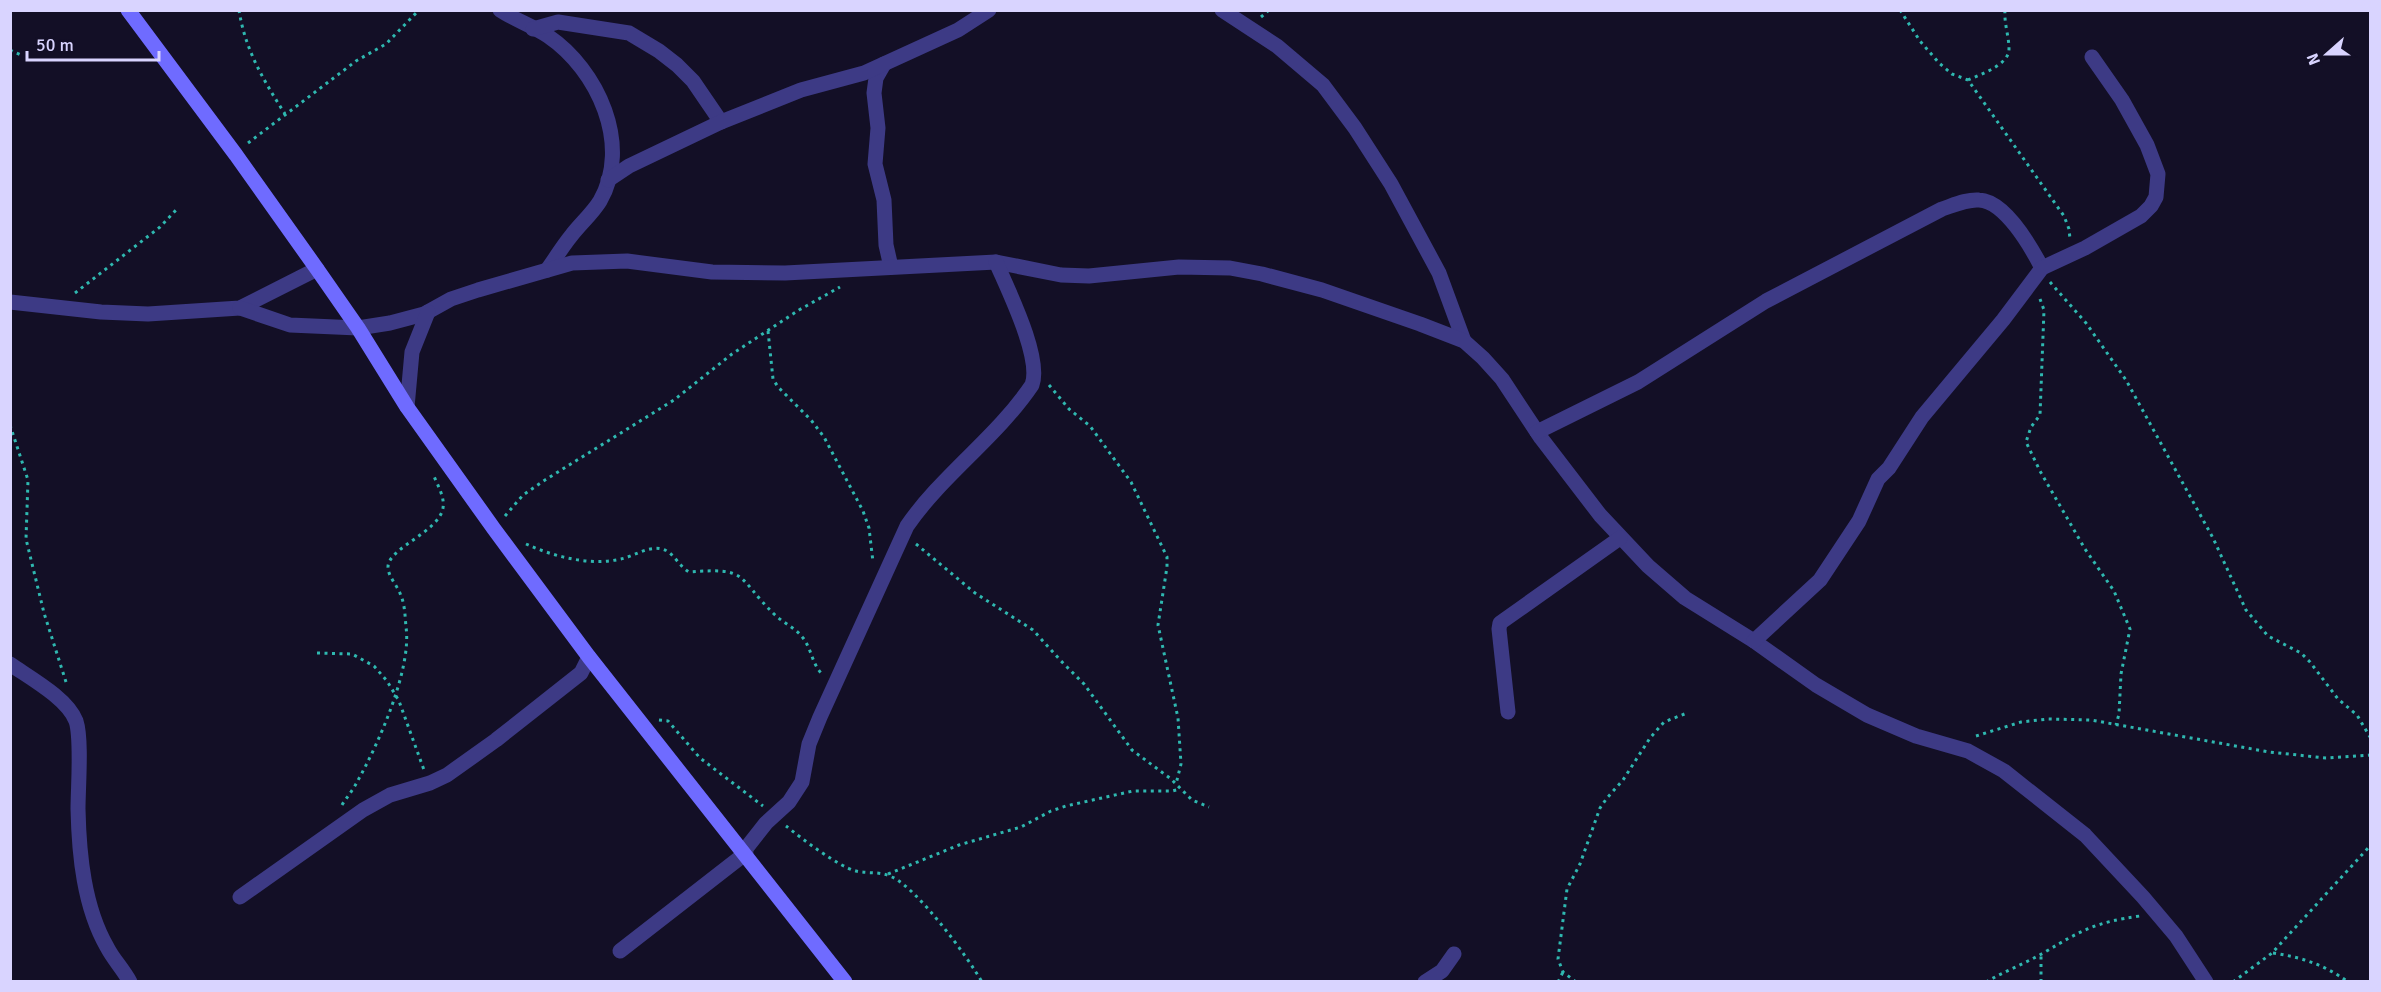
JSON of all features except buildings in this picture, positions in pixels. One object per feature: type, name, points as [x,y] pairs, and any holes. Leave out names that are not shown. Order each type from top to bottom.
[{"type":"street","points":[[128,10],[236,155],[358,328],[407,407],[494,529],[589,657],[642,721],[845,981]]},
{"type":"street","points":[[500,10],[548,36],[573,58],[595,90],[605,112],[613,139],[614,155],[608,180],[595,207],[570,236],[547,270]]},
{"type":"street","points":[[608,180],[629,166],[721,123],[801,90],[864,73],[958,30],[989,10]]},
{"type":"street","points":[[1222,10],[1276,46],[1323,85],[1355,128],[1391,184],[1438,273],[1464,341],[1502,379],[1537,432],[1600,515],[1648,566],[1685,597],[1754,641],[1816,685],[1867,715],[1916,736],[1968,751],[2004,771],[2085,835],[2157,913],[2176,936],[2206,981]]},
{"type":"street","points":[[533,29],[558,22],[629,33],[677,65],[693,81],[721,123]]},
{"type":"street","points":[[1754,641],[1820,580],[1859,521],[1878,479],[1889,468],[1922,417],[1950,386],[2038,273],[2141,216],[2151,206],[2156,197],[2158,174],[2147,145],[2122,100],[2092,57]]},
{"type":"street","points":[[884,64],[876,78],[874,93],[878,128],[875,164],[884,200],[886,245],[891,267]]},
{"type":"street","points":[[1537,432],[1638,382],[1766,301],[1942,209],[1971,200],[1990,203],[2006,215],[2030,244],[2038,273]]},
{"type":"street","points":[[10,302],[101,312],[148,314],[240,308],[290,325],[358,328],[390,323],[428,312],[460,296],[572,263],[627,261],[712,272],[785,273],[996,262],[1061,275],[1089,276],[1179,267],[1230,268],[1322,290],[1464,341]]},
{"type":"street","points":[[620,951],[745,852],[774,816],[789,802],[802,782],[809,744],[832,688],[904,533],[917,511],[976,451],[1026,393],[1035,376],[1034,364],[1030,347],[996,262]]},
{"type":"street","points":[[240,308],[316,269]]},
{"type":"street","points":[[407,407],[412,352],[428,312]]},
{"type":"street","points":[[1508,711],[1500,622],[1620,538]]},
{"type":"street","points":[[240,897],[363,810],[390,795],[447,775],[496,740],[581,673],[589,657]]},
{"type":"street","points":[[10,664],[59,699],[76,722],[79,770],[78,811],[87,891],[94,920],[107,949],[130,981]]},
{"type":"street","points":[[1425,981],[1442,971],[1454,954]]},
{"type":"path","points":[[239,10],[241,26],[253,60],[285,114]]},
{"type":"path","points":[[236,155],[253,138],[356,61],[386,44],[419,10]]},
{"type":"path","points":[[1900,10],[1920,41],[1939,63],[1952,75],[1968,80],[2064,216],[2070,229],[2064,258]]},
{"type":"path","points":[[1968,80],[1991,69],[2007,57],[2009,49],[2005,10]]},
{"type":"path","points":[[10,50],[23,56]]},
{"type":"path","points":[[57,307],[160,227],[177,209]]},
{"type":"path","points":[[2038,273],[2044,310],[2040,415],[2031,427],[2026,442],[2058,503],[2114,591],[2130,629],[2116,725]]},
{"type":"path","points":[[2038,273],[2086,323],[2126,380],[2212,538],[2246,610],[2268,636],[2301,653],[2310,662],[2338,699],[2357,715],[2370,737]]},
{"type":"path","points":[[494,529],[523,495],[576,459],[674,400],[732,354],[844,284]]},
{"type":"path","points":[[768,331],[773,379],[778,387],[812,420],[824,437],[863,511],[869,528],[873,563]]},
{"type":"path","points":[[1034,364],[1069,409],[1095,431],[1131,482],[1167,557],[1158,625],[1178,718],[1181,764],[1176,784]]},
{"type":"path","points":[[10,425],[28,480],[26,540],[44,613],[67,686]]},
{"type":"path","points":[[340,807],[365,768],[401,681],[406,628],[402,597],[390,575],[388,566],[390,559],[418,538],[437,520],[443,510],[443,501],[433,474],[432,464],[439,453]]},
{"type":"path","points":[[904,533],[975,593],[1034,630],[1061,662],[1084,684],[1132,750],[1176,784],[1192,800],[1209,807]]},
{"type":"path","points":[[525,543],[561,556],[598,561],[621,559],[649,549],[666,550],[689,572],[723,570],[736,573],[748,583],[779,619],[798,632],[811,651],[816,668],[832,688]]},
{"type":"path","points":[[317,652],[352,654],[374,666],[387,681],[421,759],[426,783]]},
{"type":"path","points":[[1576,981],[1563,972],[1558,959],[1564,901],[1600,808],[1664,722],[1687,713]]},
{"type":"path","points":[[1949,745],[2021,722],[2048,719],[2091,720],[2269,752],[2326,758],[2370,755]]},
{"type":"path","points":[[642,721],[668,722],[699,758],[815,847],[855,871],[877,871],[904,885],[933,915],[970,961],[982,981]]},
{"type":"path","points":[[886,874],[959,845],[1021,827],[1051,811],[1066,806],[1133,791],[1180,789]]},
{"type":"path","points":[[2233,981],[2272,953],[2370,846]]},
{"type":"path","points":[[1986,981],[2098,924],[2157,913]]},
{"type":"path","points":[[2272,953],[2291,955],[2313,962],[2332,970],[2348,981]]},
{"type":"path","points":[[2041,954],[2041,981]]},
{"type":"path","points":[[1558,981],[1563,972]]}]
